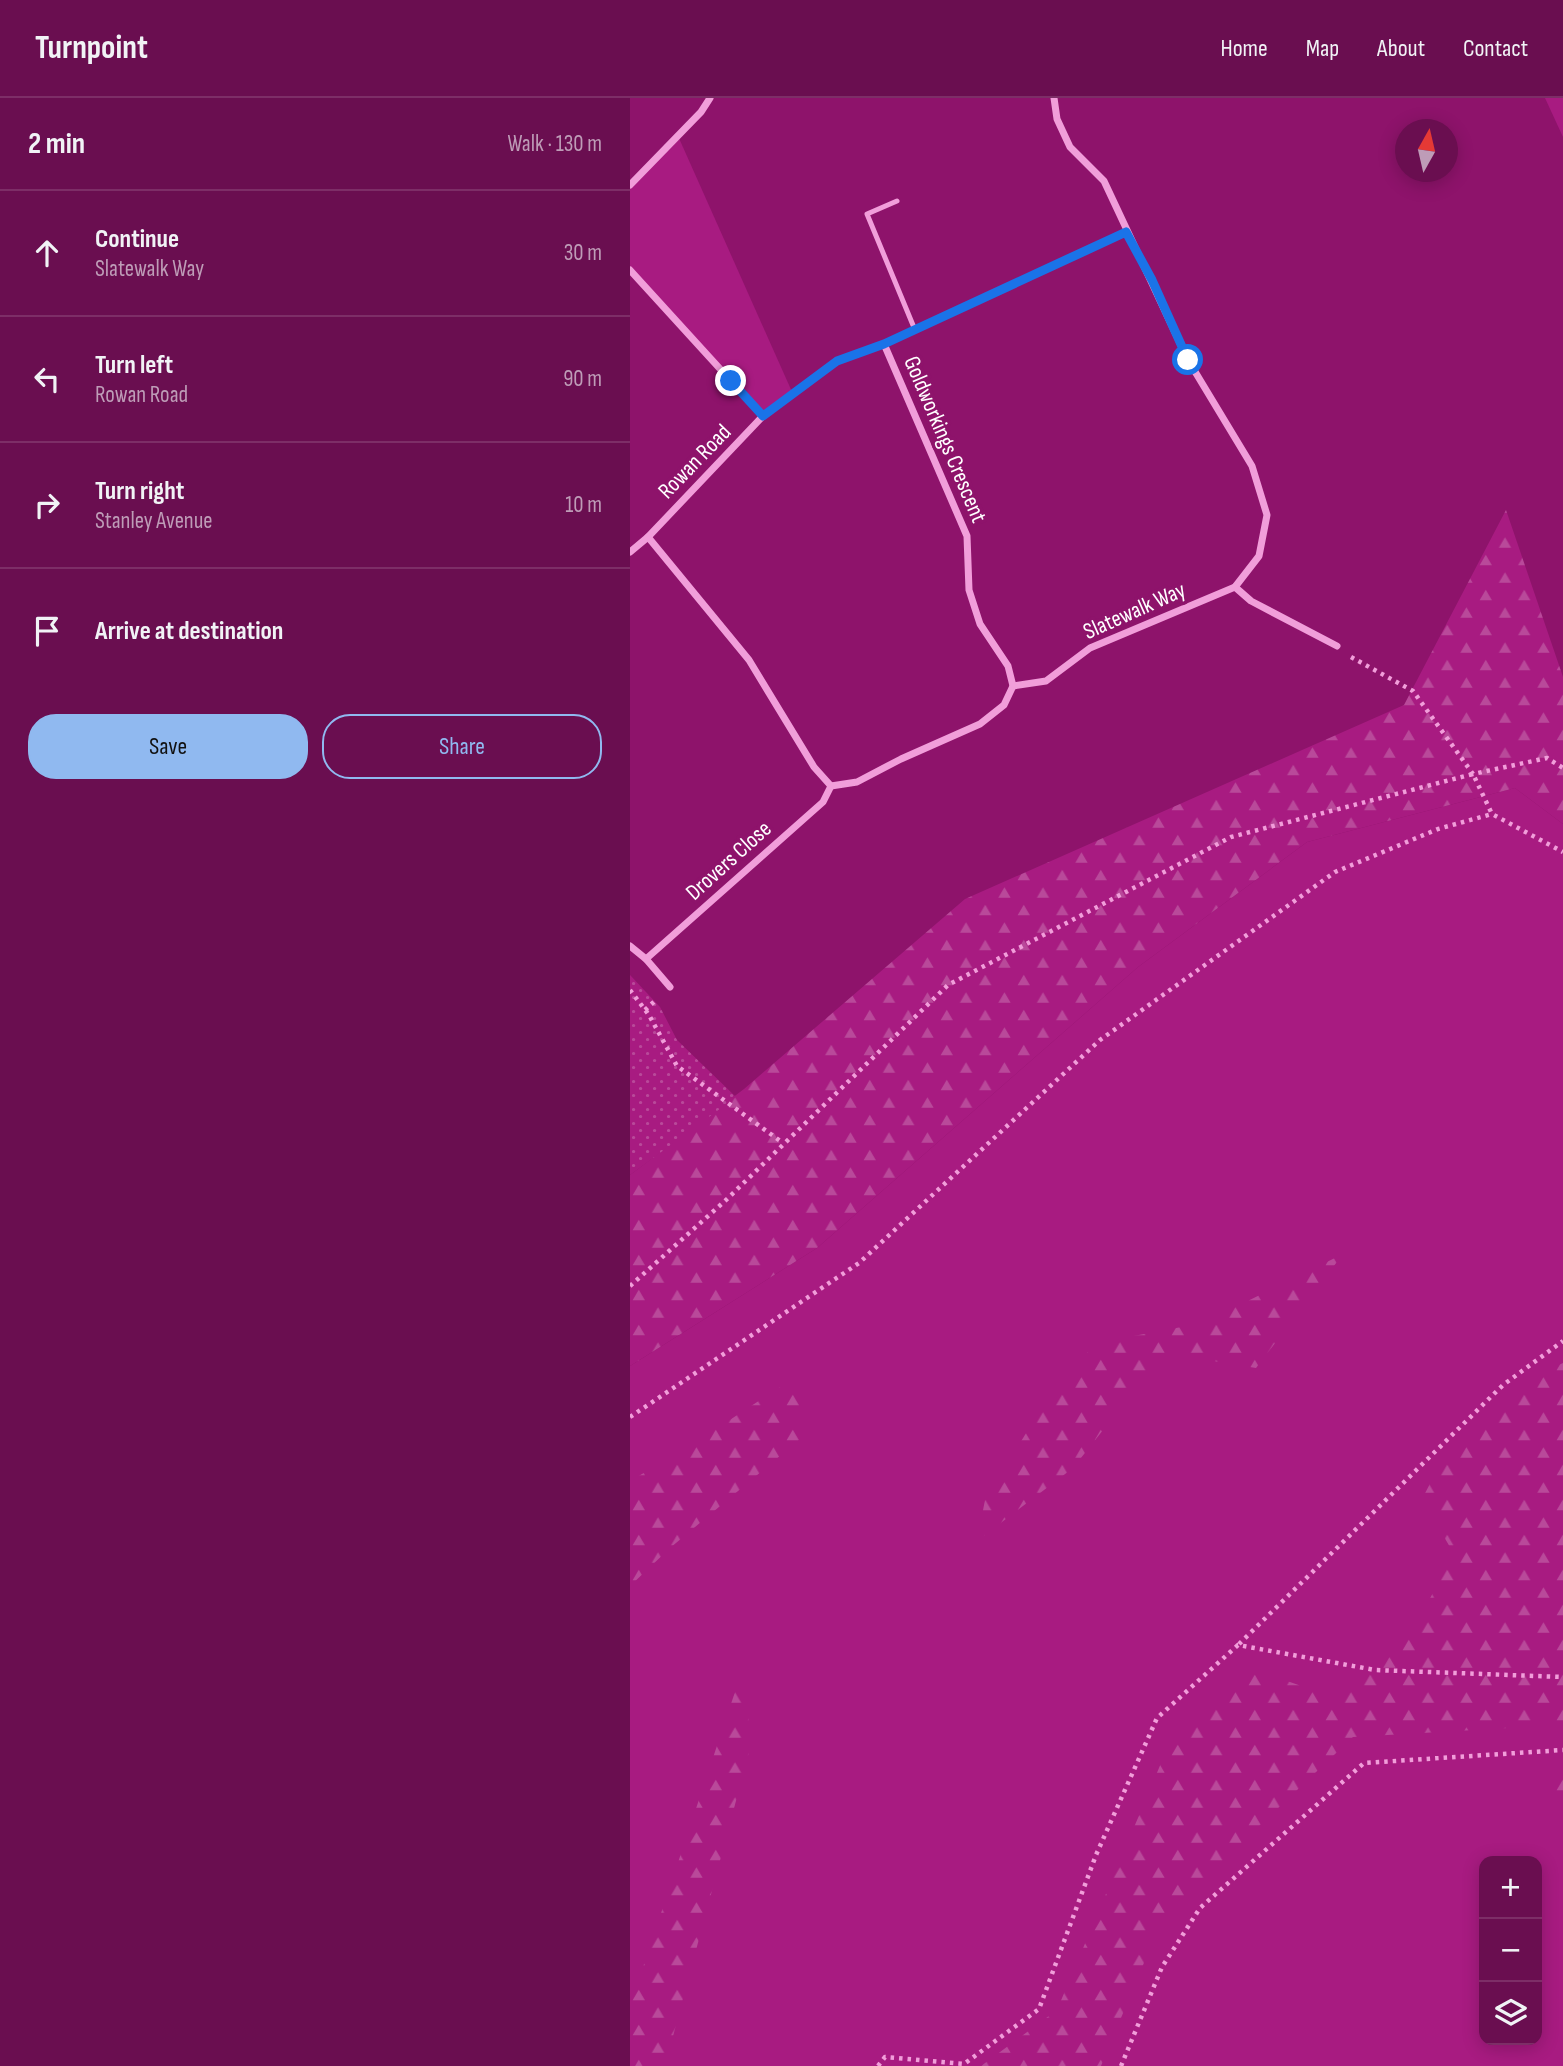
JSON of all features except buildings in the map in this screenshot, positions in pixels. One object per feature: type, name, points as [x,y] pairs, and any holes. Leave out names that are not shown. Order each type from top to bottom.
[{"type":"street","points":[[630,185],[701,112],[710,98]]},
{"type":"street","name":"Slatewalk Way","points":[[1013,687],[1046,681],[1090,648],[1235,587],[1259,556],[1267,515],[1252,466],[1188,360],[1104,181],[1070,147],[1057,119],[1054,98]]},
{"type":"street","name":"Rowan Road","points":[[630,552],[648,537],[763,416],[837,361],[884,344],[1126,232]]},
{"type":"street","points":[[630,270],[763,416]]},
{"type":"street","name":"Goldworkings Crescent","points":[[884,344],[967,536],[969,590],[980,624],[1008,666],[1013,687]]},
{"type":"street","points":[[648,537],[748,660],[814,767],[831,786],[856,782],[980,724],[1004,705],[1013,687]]},
{"type":"street","points":[[1235,587],[1251,601],[1337,646]]},
{"type":"street","name":"Drovers Close","points":[[646,959],[822,802],[831,786]]},
{"type":"street","points":[[630,946],[646,959],[670,988]]},
{"type":"lane","points":[[897,201],[867,214],[915,330]]},
{"type":"path","points":[[1337,646],[1344,653],[1413,691],[1473,774],[1492,814],[1563,852]]},
{"type":"path","points":[[630,1286],[726,1200],[948,985],[1231,837],[1473,774],[1548,758],[1563,768]]},
{"type":"path","points":[[630,1417],[859,1263],[1100,1040],[1335,872],[1438,829],[1492,814]]},
{"type":"path","points":[[630,990],[649,1016],[677,1066],[783,1143]]},
{"type":"path","points":[[878,2066],[885,2057],[964,2064],[1039,2009],[1096,1856],[1157,1718],[1238,1645],[1503,1385],[1563,1341]]},
{"type":"path","points":[[1238,1645],[1375,1670],[1563,1677]]},
{"type":"path","points":[[1121,2066],[1162,1967],[1200,1908],[1364,1763],[1563,1750]]},
{"type":"green space","points":[[1545,98],[1563,98],[1563,137]]},
{"type":"green space","points":[[678,136],[793,394],[763,416],[630,273],[630,185]]},
{"type":"green space","points":[[1506,510],[1563,677],[1563,824],[1515,788],[1307,842],[1138,967],[817,1248],[630,1366],[630,1175],[744,1089],[965,899],[1404,705]]},
{"type":"green space","points":[[1515,788],[1563,824],[1563,2066],[630,2066],[630,1366],[817,1248],[1138,967],[1307,842]]},
{"type":"green space","points":[[630,975],[660,1007],[677,1040],[736,1097],[630,1175]]},
{"type":"green space","points":[[1343,1254],[1256,1368],[1164,1353],[1073,1468],[977,1541],[985,1500],[1052,1391],[1096,1343],[1203,1323]]},
{"type":"green space","points":[[1563,1363],[1563,1725],[1353,1737],[1163,1917],[1101,2066],[981,2066],[1057,2010],[1175,1730],[1247,1667],[1327,1695],[1408,1639],[1454,1554],[1422,1499],[1444,1457],[1524,1381]]},
{"type":"green space","points":[[794,1378],[806,1434],[670,1548],[630,1586],[630,1481],[690,1446]]},
{"type":"green space","points":[[741,1674],[752,1741],[665,2066],[630,2066],[630,2006]]},
{"type":"green space","points":[[1563,1762],[1563,1814],[1552,1802],[1557,1763]]},
{"type":"route","points":[[731,381],[763,416],[837,361],[884,344],[1126,232],[1152,280],[1188,360]]}]
